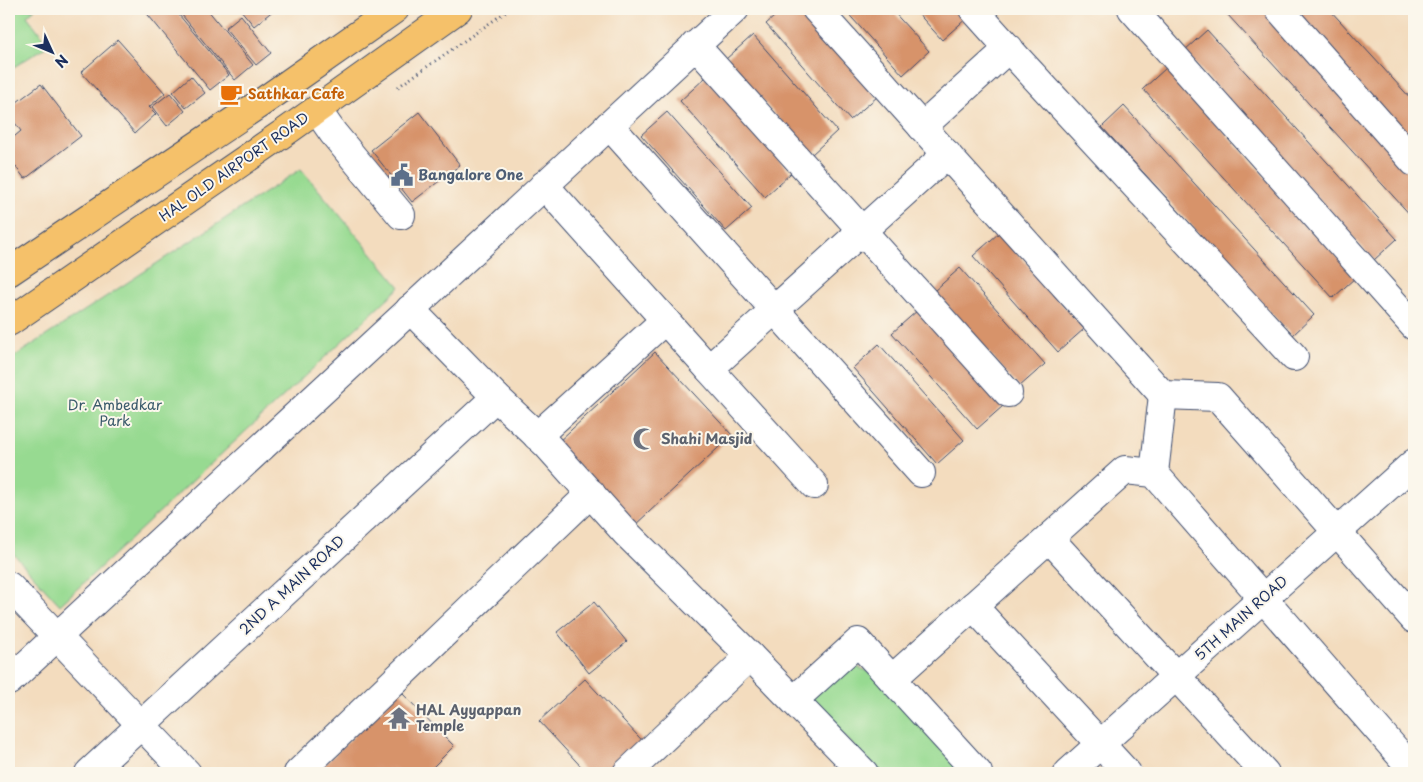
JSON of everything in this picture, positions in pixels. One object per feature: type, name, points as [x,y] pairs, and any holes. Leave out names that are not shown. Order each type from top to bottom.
[{"type":"main road","points":[[9,272],[395,9]]},
{"type":"main road","name":"HAL OLD AIRPORT ROAD","points":[[9,322],[317,110],[458,9]]},
{"type":"street","points":[[9,681],[735,9]]},
{"type":"street","points":[[816,9],[1163,395],[1218,397],[1414,619]]},
{"type":"street","points":[[973,9],[1294,357]]},
{"type":"street","points":[[1132,9],[1414,326]]},
{"type":"street","points":[[1280,9],[1414,162]]},
{"type":"street","points":[[695,45],[1008,393]]},
{"type":"street","points":[[922,126],[1008,48]]},
{"type":"street","points":[[317,110],[401,215]]},
{"type":"street","points":[[609,125],[921,473]]},
{"type":"street","points":[[709,369],[947,154]]},
{"type":"street","points":[[544,185],[814,485]]},
{"type":"street","points":[[410,309],[537,436],[625,532],[794,700],[847,768]]},
{"type":"street","points":[[537,436],[665,320]]},
{"type":"street","points":[[1154,473],[1163,395]]},
{"type":"street","name":"2ND A MAIN ROAD","points":[[89,773],[496,397]]},
{"type":"street","name":"5TH MAIN ROAD","points":[[1068,773],[1414,463]]},
{"type":"street","points":[[892,678],[1125,470],[1154,473],[1414,771]]},
{"type":"street","points":[[298,773],[590,493]]},
{"type":"street","points":[[1049,538],[1265,773]]},
{"type":"street","points":[[9,586],[187,773]]},
{"type":"street","points":[[973,606],[1127,773]]},
{"type":"street","points":[[794,700],[858,642],[978,773]]},
{"type":"street","points":[[627,773],[750,656]]},
{"type":"green space","points":[[9,9],[35,9],[27,16],[49,45],[9,70]]},
{"type":"green space","name":"Dr. Ambedkar Park","points":[[301,169],[400,287],[60,605],[9,549],[9,360]]},
{"type":"green space","points":[[851,665],[887,678],[970,773],[880,773],[807,698]]},
{"type":"building","points":[[174,9],[229,75],[210,90],[144,10]]},
{"type":"building","points":[[177,9],[207,9],[253,65],[235,80]]},
{"type":"building","points":[[240,9],[275,9],[254,26]]},
{"type":"building","points":[[783,9],[799,9],[877,97],[850,120],[766,24]]},
{"type":"building","points":[[844,9],[891,9],[929,51],[903,75]]},
{"type":"building","points":[[914,9],[961,9],[968,17],[942,40]]},
{"type":"building","points":[[1232,9],[1264,9],[1414,174],[1414,219],[1227,14]]},
{"type":"building","points":[[1288,9],[1329,9],[1414,102],[1414,148]]},
{"type":"building","points":[[241,15],[271,53],[256,65],[225,28]]},
{"type":"building","points":[[1207,30],[1397,239],[1374,260],[1184,51]]},
{"type":"building","points":[[753,35],[837,131],[811,155],[726,59]]},
{"type":"building","points":[[118,40],[165,93],[149,107],[156,114],[135,133],[81,72]]},
{"type":"building","points":[[1166,68],[1356,277],[1333,298],[1143,89]]},
{"type":"building","points":[[191,76],[205,93],[186,108],[173,92]]},
{"type":"building","points":[[706,77],[791,173],[765,197],[680,101]]},
{"type":"building","points":[[41,84],[81,136],[25,179],[9,158],[9,141],[21,131],[9,115],[9,108]]},
{"type":"building","points":[[170,93],[185,111],[167,126],[152,107]]},
{"type":"building","points":[[1124,106],[1314,315],[1292,336],[1102,127]]},
{"type":"building","points":[[419,112],[460,165],[412,202],[371,150]]},
{"type":"building","points":[[667,112],[752,208],[726,231],[641,135]]},
{"type":"building","points":[[999,233],[1084,329],[1058,352],[973,256]]},
{"type":"building","points":[[960,268],[1045,364],[1019,387],[934,291]]},
{"type":"building","points":[[918,310],[1003,406],[977,429],[892,333]]},
{"type":"building","points":[[879,344],[964,440],[937,464],[853,368]]},
{"type":"building","name":"Shahi Masjid","points":[[655,352],[732,435],[634,526],[557,443]]},
{"type":"building","points":[[594,602],[627,642],[589,673],[557,632]]},
{"type":"building","points":[[585,679],[651,750],[625,773],[587,773],[539,721]]},
{"type":"building","name":"HAL Ayyappan Temple","points":[[400,691],[454,746],[427,773],[316,773]]},
{"type":"place","name":"Sathkar Cafe","points":[[231,94]]},
{"type":"place","name":"Bangalore One","points":[[402,175]]},
{"type":"place","name":"Shahi Masjid","points":[[644,439]]},
{"type":"place","name":"HAL Ayyappan Temple","points":[[399,718]]}]
